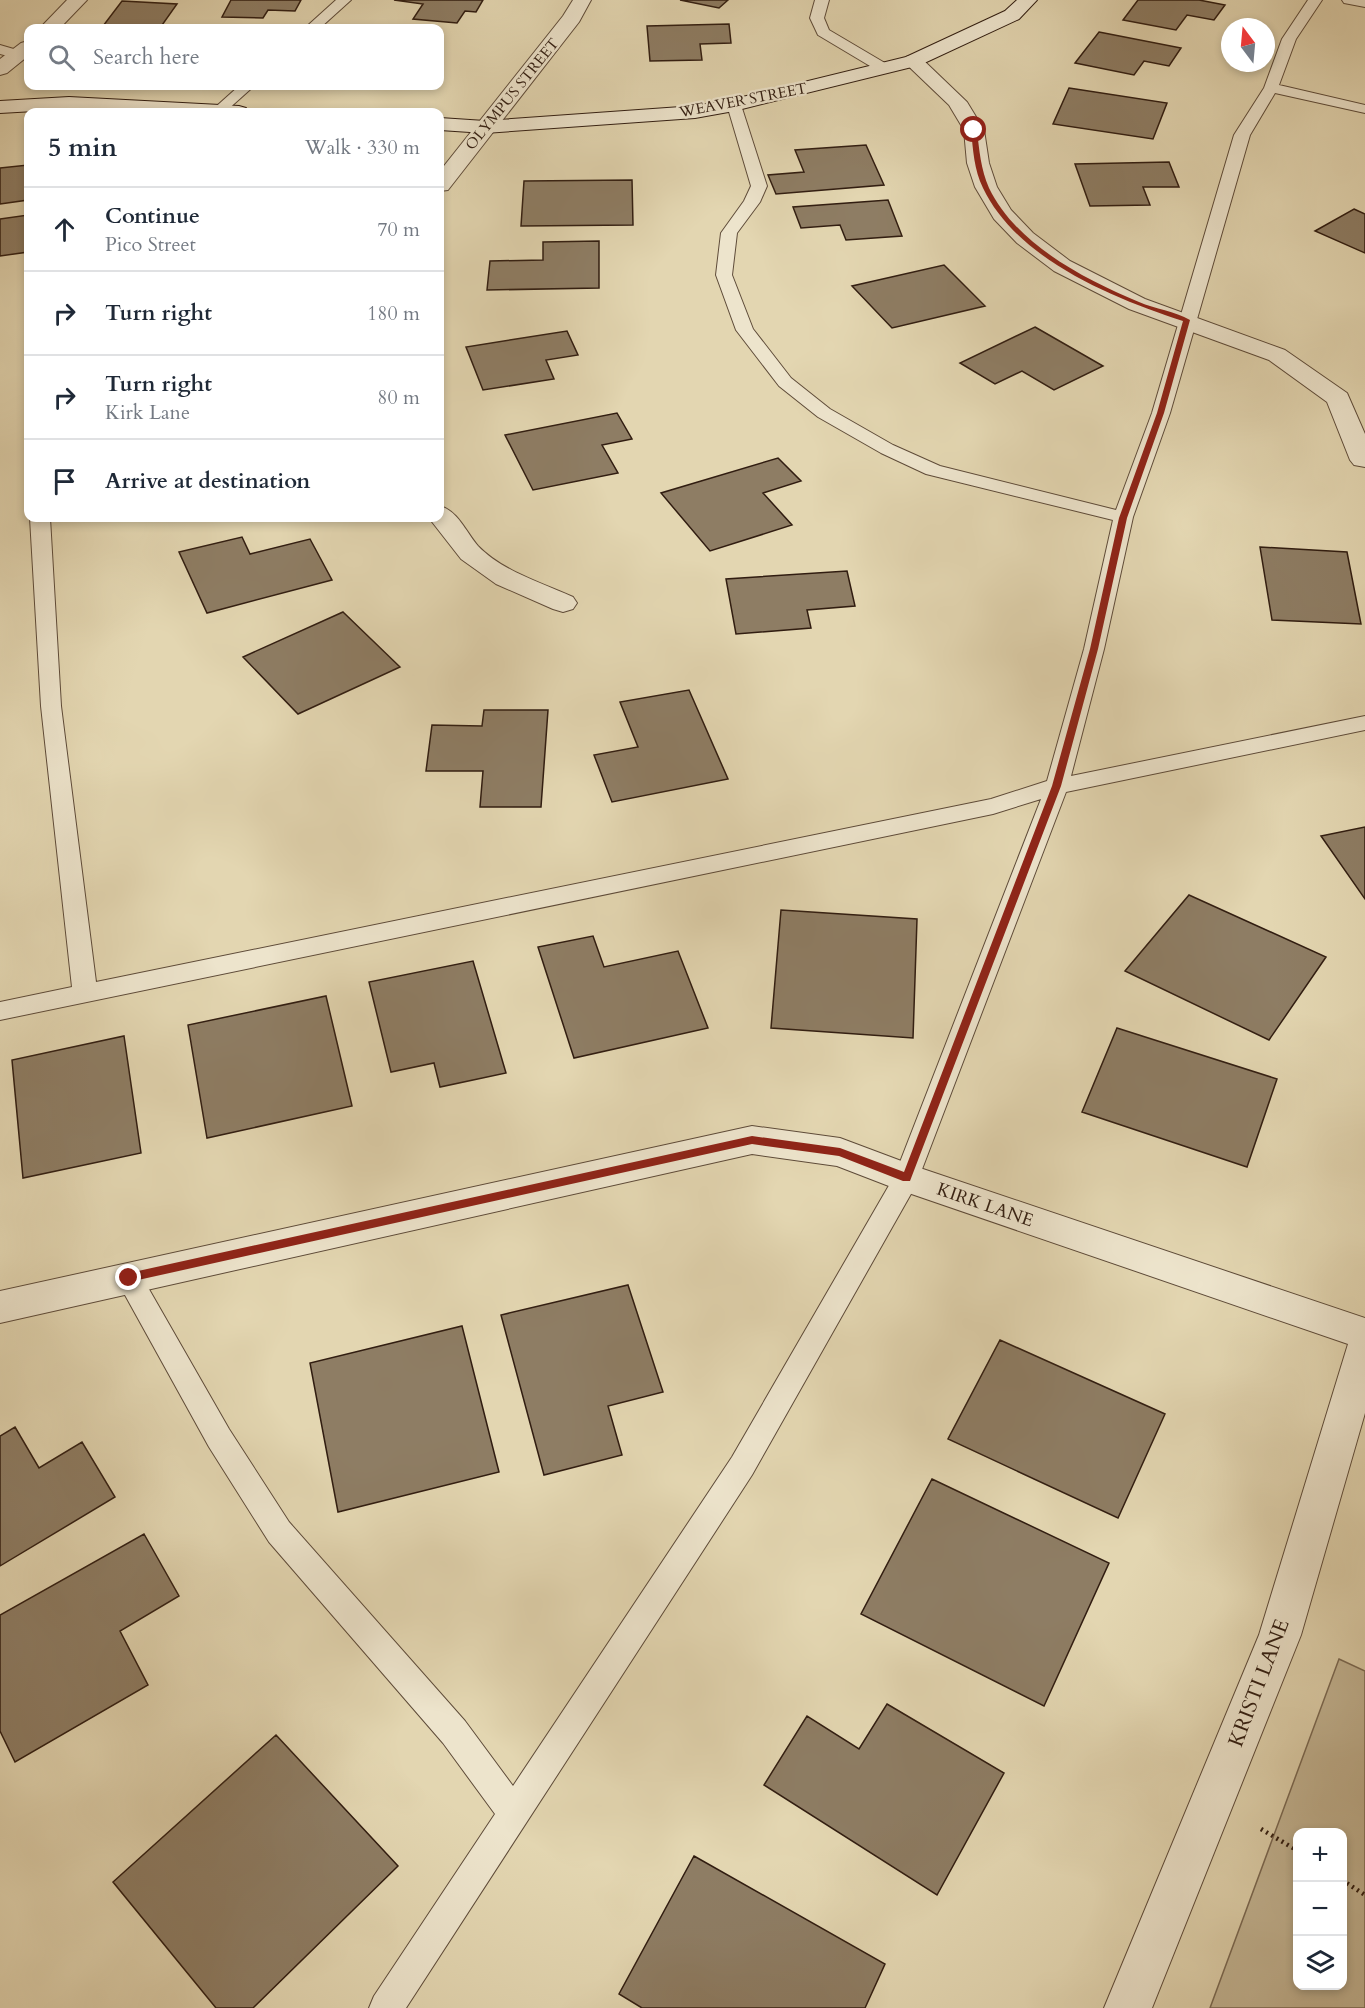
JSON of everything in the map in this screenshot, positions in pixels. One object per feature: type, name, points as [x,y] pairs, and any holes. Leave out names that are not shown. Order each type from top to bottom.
[{"type":"street","points":[[53,24],[78,0]]},
{"type":"street","name":"OLYMPUS STREET","points":[[444,180],[572,18],[582,0]]},
{"type":"street","name":"WEAVER STREET","points":[[444,124],[485,127],[695,112],[734,105],[913,61],[1012,15],[1029,0]]},
{"type":"street","points":[[0,69],[16,50]]},
{"type":"street","points":[[913,61],[957,102],[974,130],[978,163],[986,187],[1002,214],[1025,237],[1062,266],[1137,304],[1187,320],[1277,356],[1338,398],[1363,460]]},
{"type":"street","points":[[0,107],[69,103],[151,108]]},
{"type":"street","points":[[444,519],[470,552],[479,559],[506,578],[563,603]]},
{"type":"street","name":"KIRK LANE","points":[[0,1307],[752,1140],[840,1152],[907,1178],[1365,1334]]},
{"type":"street","name":"KRISTI LANE","points":[[1128,2008],[1280,1635],[1365,1348]]},
{"type":"lane","points":[[317,24],[344,0]]},
{"type":"lane","points":[[822,0],[817,18],[823,32],[885,69]]},
{"type":"lane","points":[[387,2008],[513,1812],[742,1466],[907,1178],[1057,786],[1094,649],[1123,518],[1161,413],[1242,135],[1271,88],[1289,39],[1315,0]]},
{"type":"lane","points":[[1349,0],[1365,3]]},
{"type":"lane","points":[[1271,88],[1365,109]]},
{"type":"lane","points":[[222,108],[242,90]]},
{"type":"lane","points":[[734,105],[759,186],[752,202],[729,233],[724,275],[745,330],[785,382],[824,412],[887,449],[933,470],[1123,518]]},
{"type":"lane","points":[[40,522],[51,706],[85,993]]},
{"type":"lane","points":[[0,1011],[993,806],[1057,786],[1365,723]]},
{"type":"lane","points":[[129,1278],[219,1438],[279,1532],[454,1732],[513,1812]]},
{"type":"path","points":[[1261,1828],[1293,1848]]},
{"type":"path","points":[[1345,1882],[1365,1895]]},
{"type":"shaded area","points":[[1339,1659],[1365,1671],[1365,2008],[1210,2008]]},
{"type":"building","points":[[231,0],[301,0],[295,11],[268,10],[263,18],[222,17]]},
{"type":"building","points":[[394,0],[483,0],[476,12],[465,11],[457,23],[413,19],[423,4]]},
{"type":"building","points":[[680,0],[728,0],[719,8]]},
{"type":"building","points":[[1138,0],[1199,0],[1225,5],[1214,20],[1187,15],[1176,30],[1123,20]]},
{"type":"building","points":[[122,1],[177,4],[163,24],[105,24]]},
{"type":"building","points":[[729,24],[731,43],[700,44],[702,60],[650,61],[647,26]]},
{"type":"building","points":[[1099,32],[1181,48],[1169,66],[1144,61],[1134,75],[1075,63]]},
{"type":"building","points":[[1069,88],[1167,103],[1153,139],[1053,124]]},
{"type":"building","points":[[866,145],[884,185],[776,194],[768,175],[804,172],[795,150]]},
{"type":"building","points":[[1169,162],[1179,187],[1143,187],[1150,205],[1090,206],[1075,164]]},
{"type":"building","points":[[24,165],[24,201],[0,204],[0,168]]},
{"type":"building","points":[[632,180],[633,225],[521,226],[524,181]]},
{"type":"building","points":[[888,200],[902,236],[846,240],[840,225],[801,228],[793,207]]},
{"type":"building","points":[[1354,209],[1365,214],[1365,253],[1315,231]]},
{"type":"building","points":[[24,216],[24,253],[0,256],[0,219]]},
{"type":"building","points":[[599,241],[599,288],[487,290],[490,261],[543,260],[543,242]]},
{"type":"building","points":[[944,265],[985,306],[892,328],[852,286]]},
{"type":"building","points":[[1035,327],[1103,366],[1054,390],[1022,371],[995,384],[960,363]]},
{"type":"building","points":[[567,331],[578,355],[546,360],[554,379],[483,390],[466,347]]},
{"type":"building","points":[[617,413],[632,439],[602,445],[618,473],[533,490],[505,435]]},
{"type":"building","points":[[778,458],[801,481],[763,493],[792,525],[710,551],[661,493]]},
{"type":"building","points":[[242,537],[250,554],[310,539],[332,580],[207,613],[179,552]]},
{"type":"building","points":[[1260,547],[1347,552],[1361,624],[1272,620]]},
{"type":"building","points":[[847,571],[855,606],[807,610],[811,628],[736,634],[726,579]]},
{"type":"building","points":[[343,612],[400,667],[298,714],[243,657]]},
{"type":"building","points":[[689,690],[728,779],[612,802],[594,755],[638,747],[620,702]]},
{"type":"building","points":[[484,710],[548,710],[541,807],[480,807],[483,771],[426,771],[432,725],[482,726]]},
{"type":"building","points":[[1365,827],[1365,899],[1321,836]]},
{"type":"building","points":[[1189,895],[1326,957],[1269,1040],[1125,971]]},
{"type":"building","points":[[781,910],[917,919],[913,1038],[771,1028]]},
{"type":"building","points":[[593,936],[604,967],[678,951],[708,1028],[574,1058],[538,947]]},
{"type":"building","points":[[473,961],[506,1073],[440,1087],[434,1063],[391,1072],[369,982]]},
{"type":"building","points":[[326,996],[352,1106],[207,1138],[188,1025]]},
{"type":"building","points":[[1117,1028],[1277,1079],[1247,1167],[1082,1112]]},
{"type":"building","points":[[124,1036],[141,1153],[23,1178],[12,1060]]},
{"type":"building","points":[[628,1285],[663,1392],[608,1406],[622,1455],[544,1475],[501,1315]]},
{"type":"building","points":[[462,1326],[499,1472],[338,1512],[310,1363]]},
{"type":"building","points":[[1000,1340],[1165,1414],[1118,1518],[948,1439]]},
{"type":"building","points":[[15,1427],[39,1468],[82,1442],[115,1497],[0,1566],[0,1436]]},
{"type":"building","points":[[932,1479],[1109,1563],[1044,1706],[861,1614]]},
{"type":"building","points":[[144,1534],[179,1596],[120,1631],[148,1685],[15,1762],[0,1731],[0,1615]]},
{"type":"building","points":[[887,1704],[1004,1773],[937,1895],[764,1785],[807,1716],[859,1749]]},
{"type":"building","points":[[276,1735],[398,1866],[253,2008],[216,2008],[113,1882]]},
{"type":"building","points":[[694,1856],[885,1964],[865,2008],[642,2008],[619,1994]]},
{"type":"route","points":[[129,1278],[752,1140],[840,1152],[907,1178],[1057,786],[1094,649],[1123,518],[1161,413],[1187,320],[1137,304],[1062,266],[1025,237],[1002,214],[986,187],[978,163],[974,130]]}]
